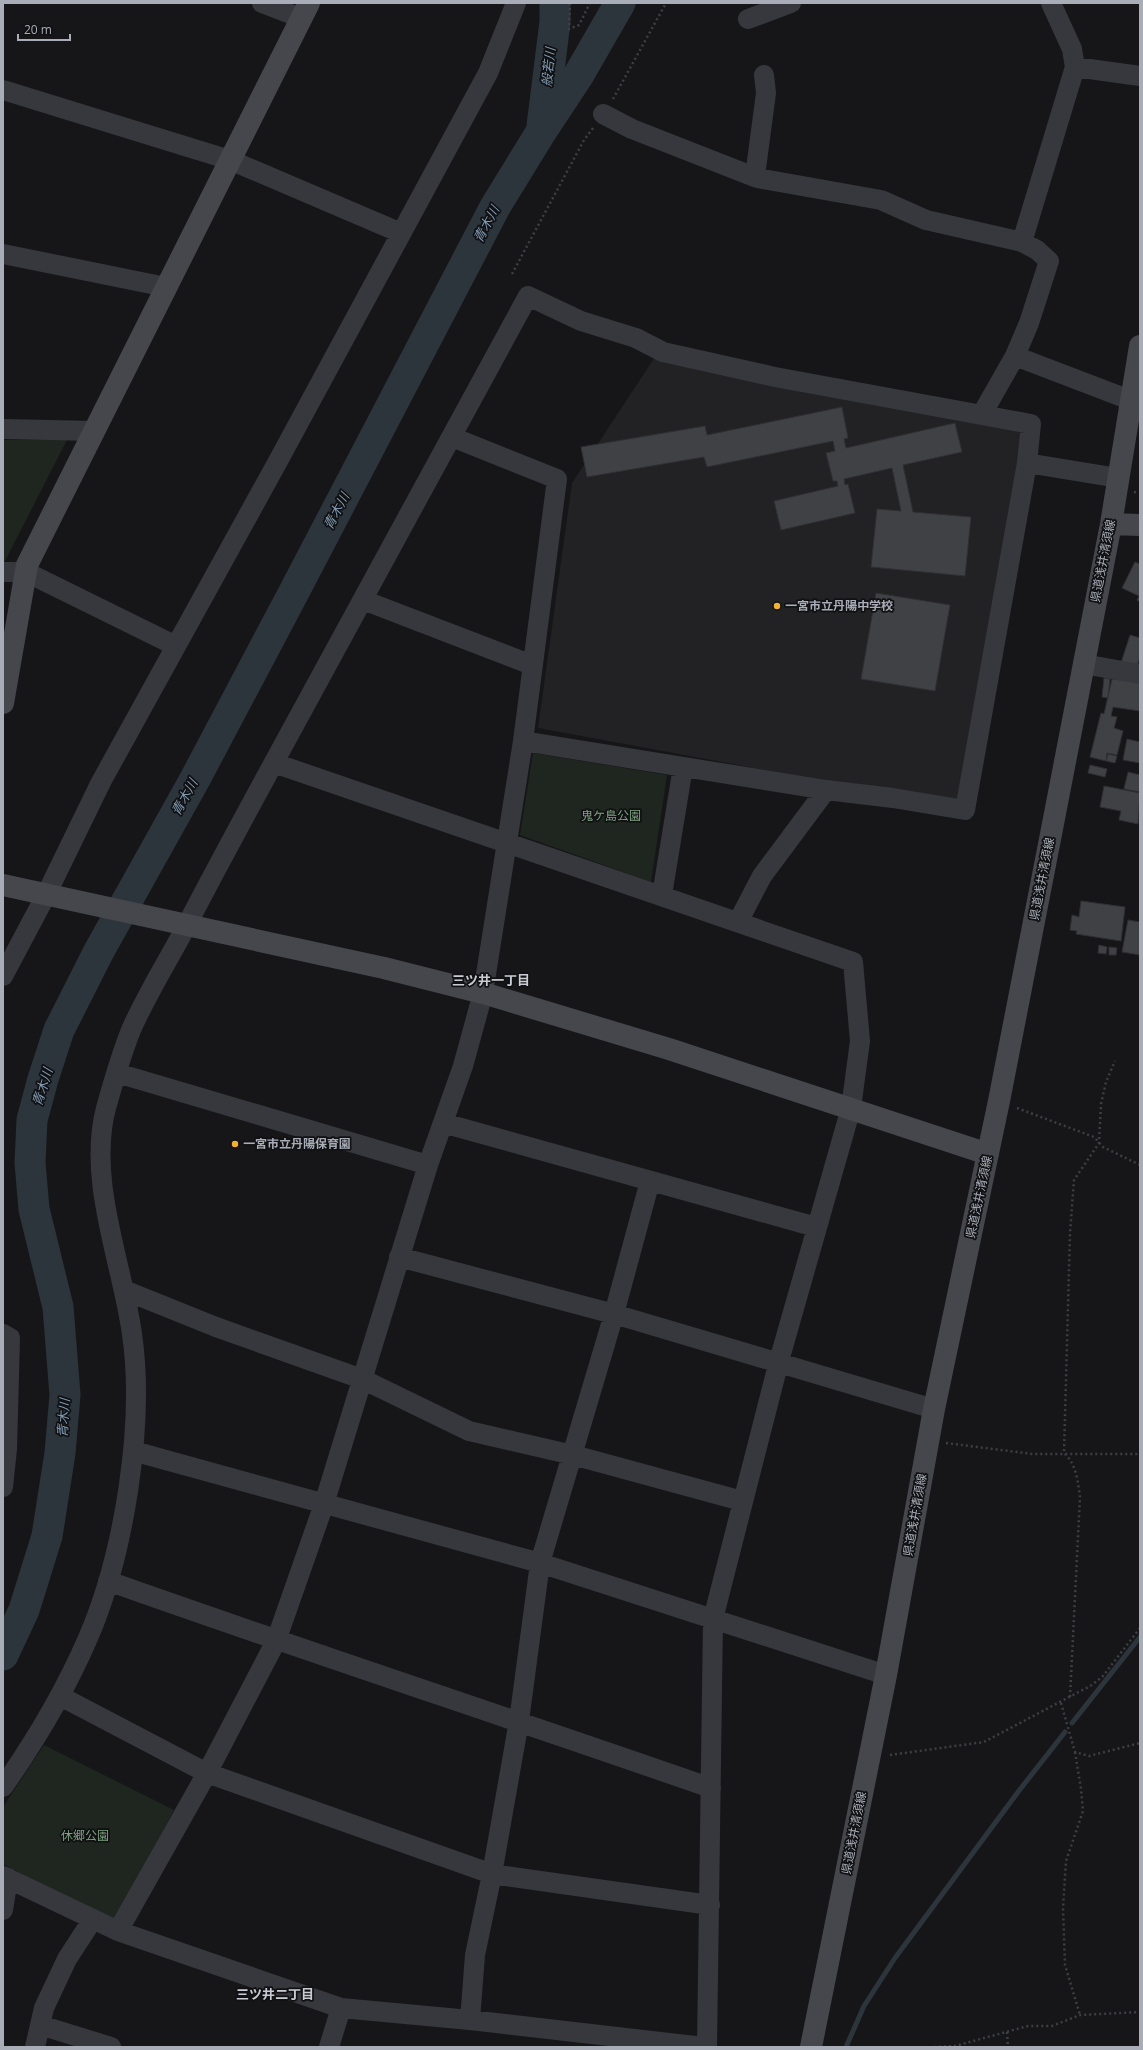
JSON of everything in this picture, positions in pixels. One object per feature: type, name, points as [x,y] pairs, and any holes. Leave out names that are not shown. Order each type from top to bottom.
[{"type":"main road","points":[[3,703],[27,565],[305,10]]},
{"type":"main road","name":"県道浅井清須線","points":[[811,2047],[886,1675],[934,1409],[999,1101],[1111,524],[1118,478],[1133,401],[1140,346]]},
{"type":"main road","points":[[1111,524],[1140,525]]},
{"type":"main road","points":[[3,885],[176,924],[384,968],[483,993],[669,1049],[988,1154]]},
{"type":"street","points":[[262,3],[305,10]]},
{"type":"street","points":[[3,976],[54,896],[100,782],[277,463],[488,73],[516,3]]},
{"type":"street","points":[[748,19],[791,3]]},
{"type":"street","points":[[1022,242],[1075,67],[1072,49],[1051,3]]},
{"type":"street","points":[[1075,67],[1140,76]]},
{"type":"street","points":[[755,176],[766,93],[764,75]]},
{"type":"street","points":[[3,90],[230,160],[401,233]]},
{"type":"street","points":[[604,114],[632,129],[755,176],[881,200],[926,220],[1022,242],[1037,250],[1049,261],[1029,323],[1015,356],[982,414]]},
{"type":"street","points":[[3,254],[166,287]]},
{"type":"street","points":[[3,1787],[34,1743],[60,1696],[89,1636],[108,1581],[121,1527],[133,1451],[137,1392],[133,1336],[107,1210],[99,1154],[105,1113],[131,1031],[176,924],[274,763],[528,296],[580,321],[636,338],[663,352],[775,377],[1031,424],[1027,463],[965,810],[893,798],[826,790],[523,741]]},
{"type":"street","points":[[1015,356],[1133,401]]},
{"type":"street","points":[[3,429],[95,431]]},
{"type":"street","points":[[118,1931],[207,1773],[276,1640],[324,1504],[428,1165],[463,1066],[483,993],[523,741],[557,480],[452,437]]},
{"type":"street","points":[[1027,463],[1118,478]]},
{"type":"street","points":[[3,572],[26,572],[176,646]]},
{"type":"street","points":[[363,600],[532,666]]},
{"type":"street","points":[[1083,664],[1140,674]]},
{"type":"street","points":[[274,763],[662,895],[853,962],[860,1041],[851,1108],[779,1361],[713,1618],[707,2047]]},
{"type":"street","points":[[662,895],[683,767]]},
{"type":"street","points":[[738,922],[762,876],[826,790]]},
{"type":"street","points":[[117,1073],[428,1165]]},
{"type":"street","points":[[444,1123],[816,1227]]},
{"type":"street","points":[[470,2020],[475,1955],[492,1874],[519,1721],[540,1563],[614,1314],[650,1181]]},
{"type":"street","points":[[399,1257],[614,1314],[779,1361],[934,1409]]},
{"type":"street","points":[[124,1290],[216,1327],[362,1379],[469,1431],[573,1454],[742,1501]]},
{"type":"street","points":[[3,1334],[10,1338],[7,1449],[3,1487]]},
{"type":"street","points":[[133,1451],[540,1563],[886,1675]]},
{"type":"street","points":[[108,1581],[276,1640],[519,1721],[711,1788]]},
{"type":"street","points":[[60,1696],[207,1773],[492,1874],[710,1905]]},
{"type":"street","points":[[3,1910],[5,1877],[118,1931],[341,2008],[470,2020],[704,2047]]},
{"type":"street","points":[[35,2047],[44,2008],[67,1959],[93,1919]]},
{"type":"street","points":[[329,2047],[341,2008]]},
{"type":"street","points":[[40,2025],[111,2047]]},
{"type":"path","points":[[570,3],[569,29],[579,25],[590,3]]},
{"type":"path","points":[[512,274],[584,140],[604,114],[666,3]]},
{"type":"path","points":[[1064,1453],[1070,1241],[1074,1180],[1099,1143],[1101,1104],[1106,1082],[1115,1061]]},
{"type":"path","points":[[999,1101],[1094,1137],[1103,1147],[1140,1165]]},
{"type":"path","points":[[928,1440],[1033,1454],[1140,1454]]},
{"type":"path","points":[[1064,1453],[1070,1458],[1075,1471],[1080,1497],[1070,1697]]},
{"type":"path","points":[[869,1757],[984,1742],[1070,1697],[1103,1676],[1140,1628]]},
{"type":"path","points":[[1060,1702],[1075,1752],[1083,1811],[1066,1861],[1063,1908],[1065,1965],[1080,2015]]},
{"type":"path","points":[[1075,1752],[1089,1756],[1140,1743]]},
{"type":"path","points":[[934,2047],[955,2046],[1028,2026],[1052,2026],[1080,2015],[1140,2012]]},
{"type":"path","points":[[1007,2032],[1008,2047]]},
{"type":"shaded area","name":"一宮市立丹陽中学校","points":[[655,357],[1024,429],[971,808],[538,728],[572,483]]},
{"type":"green space","points":[[3,440],[67,440],[5,561],[3,561]]},
{"type":"green space","name":"鬼ケ島公園","points":[[533,753],[667,775],[651,882],[520,835]]},
{"type":"green space","name":"休郷公園","points":[[44,1745],[174,1810],[113,1923],[3,1864],[3,1807]]},
{"type":"building","points":[[842,407],[848,438],[844,439],[846,448],[955,423],[962,452],[903,465],[913,512],[971,517],[965,576],[871,567],[877,509],[901,511],[892,468],[844,479],[845,485],[848,484],[855,513],[781,530],[774,501],[838,486],[837,481],[833,481],[826,453],[835,451],[833,441],[707,467],[704,457],[587,477],[581,447],[705,426],[707,435]]},
{"type":"building","points":[[1135,562],[1140,564],[1140,602],[1137,600],[1139,596],[1122,588]]},
{"type":"building","points":[[876,593],[950,605],[935,691],[861,679]]},
{"type":"building","points":[[1130,635],[1140,638],[1140,657],[1137,666],[1121,663]]},
{"type":"building","points":[[1104,678],[1110,679],[1108,698],[1102,697]]},
{"type":"building","points":[[1112,679],[1140,682],[1140,711],[1113,707],[1111,716],[1117,717],[1114,728],[1123,731],[1117,755],[1107,753],[1106,761],[1090,757],[1101,713],[1104,714]]},
{"type":"building","points":[[1127,739],[1140,742],[1140,763],[1123,760]]},
{"type":"building","points":[[1108,754],[1117,756],[1115,763],[1106,761]]},
{"type":"building","points":[[1090,765],[1107,769],[1105,777],[1088,773]]},
{"type":"building","points":[[1128,772],[1140,775],[1140,792],[1124,789]]},
{"type":"building","points":[[1104,786],[1140,793],[1138,824],[1119,820],[1121,811],[1100,807]]},
{"type":"building","points":[[1081,901],[1125,907],[1121,941],[1076,934],[1077,931],[1070,930],[1072,915],[1079,917]]},
{"type":"building","points":[[1128,920],[1140,922],[1140,955],[1122,952]]},
{"type":"building","points":[[1099,945],[1107,947],[1106,954],[1098,953]]},
{"type":"building","points":[[1109,947],[1117,948],[1116,955],[1109,955]]},
{"type":"waterway","name":"般若川","points":[[542,126],[555,22],[555,3]]},
{"type":"waterway","name":"青木川","points":[[3,1655],[24,1610],[47,1536],[60,1453],[65,1395],[58,1307],[34,1209],[30,1163],[32,1120],[43,1079],[59,1030],[99,951],[195,779],[495,207],[541,132],[578,76],[620,3]]},
{"type":"waterway","points":[[1072,1723],[1140,1637]]},
{"type":"waterway","points":[[846,2047],[864,2006],[895,1958],[1018,1792],[1065,1732]]},
{"type":"place","name":"一宮市立丹陽中学校","points":[[777,606]]},
{"type":"place","name":"一宮市立丹陽保育園","points":[[235,1144]]},
{"type":"district","name":"三ツ井一丁目","points":[[491,980]]},
{"type":"district","name":"三ツ井二丁目","points":[[275,1994]]}]
